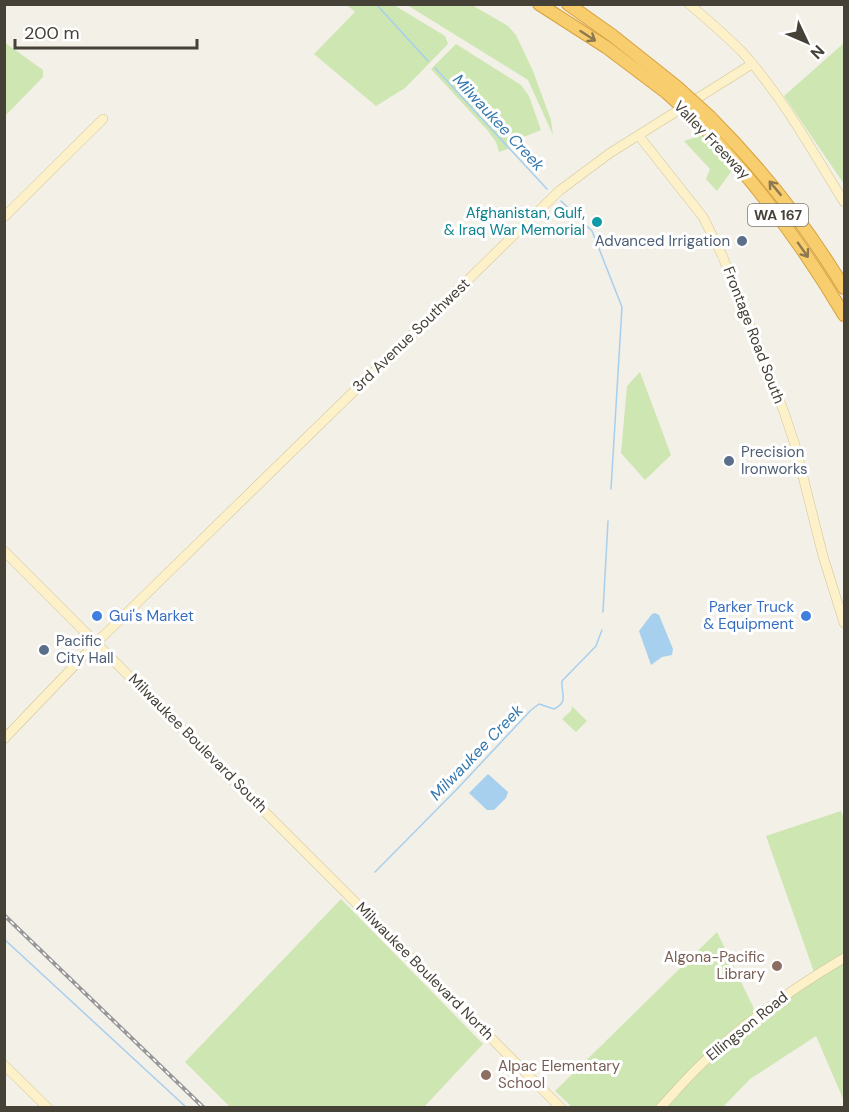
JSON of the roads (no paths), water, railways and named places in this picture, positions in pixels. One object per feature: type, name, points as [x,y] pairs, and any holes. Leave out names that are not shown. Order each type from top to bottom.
[{"type":"highway","name":"Valley Freeway","points":[[539,4],[672,90]]},
{"type":"highway","name":"Valley Freeway","points":[[568,4],[613,36],[760,170],[787,202],[844,288]]},
{"type":"highway","name":"Valley Freeway","points":[[705,120],[730,156],[774,209],[808,256],[844,315]]},
{"type":"street","points":[[690,4],[733,42],[752,64],[780,101],[844,202]]},
{"type":"street","name":"3rd Avenue Southwest","points":[[4,739],[97,642],[558,191],[590,167],[752,64]]},
{"type":"street","points":[[4,217],[103,119]]},
{"type":"street","name":"Frontage Road South","points":[[639,136],[703,217],[722,255],[795,445],[823,556],[844,623]]},
{"type":"street","name":"Milwaukee Boulevard South","points":[[4,551],[288,834]]},
{"type":"street","name":"Milwaukee Boulevard North","points":[[288,834],[561,1107]]},
{"type":"street","name":"Ellingson Road","points":[[660,1107],[706,1059],[748,1023],[783,996],[844,958]]},
{"type":"street","points":[[4,1065],[48,1107]]},
{"type":"water","points":[[655,613],[659,615],[673,649],[672,655],[662,657],[651,665],[639,631]]},
{"type":"water","points":[[488,774],[508,792],[506,798],[494,810],[487,810],[469,793]]},
{"type":"waterway","name":"Milwaukee Creek","points":[[376,4],[428,61]]},
{"type":"waterway","name":"Milwaukee Creek","points":[[435,68],[547,189]]},
{"type":"waterway","name":"Milwaukee Creek","points":[[561,201],[592,231],[622,307],[611,489]]},
{"type":"waterway","name":"Milwaukee Creek","points":[[603,612],[608,521]]},
{"type":"waterway","name":"Milwaukee Creek","points":[[375,872],[531,710],[539,704],[554,709],[561,704],[563,700],[562,681],[596,646],[602,630]]},
{"type":"waterway","points":[[4,939],[187,1108]]},
{"type":"railway","points":[[4,915],[204,1108]]},
{"type":"place","name":"Afghanistan, Gulf, & Iraq War Memorial","points":[[597,222]]},
{"type":"place","name":"Advanced Irrigation","points":[[742,241]]},
{"type":"place","name":"Precision Ironworks","points":[[729,461]]},
{"type":"place","name":"Gui's Market","points":[[97,616]]},
{"type":"place","name":"Parker Truck & Equipment","points":[[806,616]]},
{"type":"place","name":"Pacific City Hall","points":[[44,650]]},
{"type":"place","name":"Algona-Pacific Library","points":[[777,966]]},
{"type":"place","name":"Alpac Elementary School","points":[[486,1075]]}]
